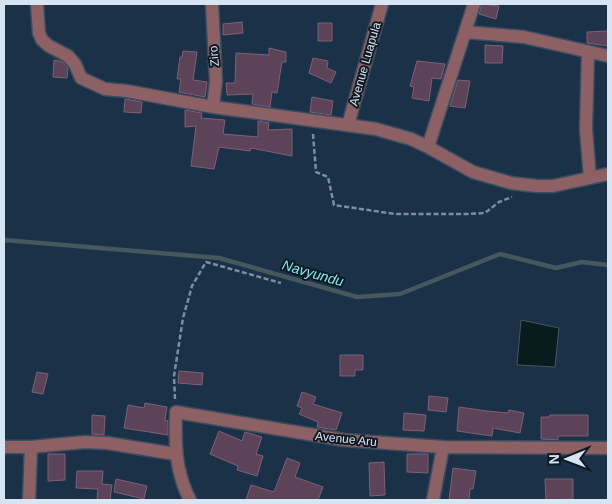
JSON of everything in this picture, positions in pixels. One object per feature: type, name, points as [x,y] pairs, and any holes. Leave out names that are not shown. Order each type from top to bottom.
[{"type":"street","points":[[37,4],[39,33],[42,40],[48,46],[68,56],[78,73],[85,80],[105,89],[127,91],[213,107],[348,124],[393,134],[428,147],[473,172],[511,183],[553,186],[608,174]]},
{"type":"street","name":"Ziro","points":[[212,4],[216,81],[213,107]]},
{"type":"street","name":"Avenue Luapula","points":[[348,124],[382,4]]},
{"type":"street","points":[[428,147],[474,4]]},
{"type":"street","points":[[465,32],[524,37],[608,56]]},
{"type":"street","points":[[588,52],[586,129],[590,178]]},
{"type":"street","points":[[176,412],[175,454],[181,480],[190,500]]},
{"type":"street","name":"Avenue Aru","points":[[176,412],[344,440],[443,447],[608,448]]},
{"type":"street","points":[[4,447],[31,447],[85,442],[107,443],[175,454]]},
{"type":"street","points":[[29,500],[31,447]]},
{"type":"street","points":[[433,500],[443,447]]},
{"type":"path","points":[[312,120],[316,172],[328,177],[334,204],[395,214],[485,213],[499,202],[519,194],[524,184]]},
{"type":"path","points":[[176,412],[174,376],[182,318],[192,286],[206,262],[281,283]]},
{"type":"shaded area","points":[[521,320],[559,328],[555,367],[517,365]]},
{"type":"building","points":[[482,4],[499,6],[496,19],[479,14]]},
{"type":"building","points":[[242,22],[243,33],[223,35],[223,24]]},
{"type":"building","points":[[318,23],[332,23],[332,41],[318,41]]},
{"type":"building","points":[[608,31],[608,46],[587,43],[587,32]]},
{"type":"building","points":[[485,45],[503,46],[502,63],[485,63]]},
{"type":"building","points":[[269,48],[286,52],[286,62],[282,62],[277,93],[272,92],[270,107],[252,104],[253,94],[227,95],[226,83],[235,83],[236,53],[269,55]]},
{"type":"building","points":[[183,51],[197,52],[193,80],[207,82],[205,97],[179,92],[181,79],[177,79],[180,57],[182,57]]},
{"type":"building","points":[[313,58],[328,61],[327,68],[336,72],[331,83],[309,73]]},
{"type":"building","points":[[54,60],[63,62],[68,68],[67,78],[53,77]]},
{"type":"building","points":[[417,61],[445,64],[441,79],[432,78],[429,101],[412,98],[414,87],[410,86]]},
{"type":"building","points":[[458,80],[470,81],[465,108],[450,106]]},
{"type":"building","points":[[312,97],[333,101],[331,115],[310,112]]},
{"type":"building","points":[[125,99],[142,102],[141,113],[124,112]]},
{"type":"building","points":[[185,110],[202,113],[201,118],[225,120],[223,134],[258,137],[258,121],[269,123],[268,130],[292,129],[292,156],[251,148],[250,151],[219,147],[214,169],[191,166],[196,126],[185,127]]},
{"type":"building","points":[[340,355],[363,355],[363,370],[355,370],[355,376],[340,376]]},
{"type":"building","points":[[179,371],[203,373],[202,385],[178,383]]},
{"type":"building","points":[[37,372],[48,374],[43,394],[32,392]]},
{"type":"building","points":[[302,392],[316,397],[313,404],[342,413],[336,430],[317,427],[318,422],[299,414],[302,408],[297,406]]},
{"type":"building","points":[[429,396],[448,398],[446,412],[428,410]]},
{"type":"building","points":[[145,403],[167,407],[165,420],[168,421],[168,435],[124,428],[128,405],[144,408]]},
{"type":"building","points":[[459,407],[508,413],[509,410],[524,413],[520,433],[493,428],[492,436],[457,431]]},
{"type":"building","points":[[404,413],[426,415],[424,431],[403,430]]},
{"type":"building","points":[[92,415],[105,416],[104,435],[92,434]]},
{"type":"building","points":[[550,415],[588,415],[588,436],[558,436],[558,440],[541,439],[541,417],[549,417]]},
{"type":"building","points":[[219,431],[242,441],[245,432],[262,437],[256,454],[263,456],[257,476],[237,470],[238,466],[210,454]]},
{"type":"building","points":[[48,454],[65,454],[65,480],[48,481]]},
{"type":"building","points":[[407,454],[428,454],[428,473],[407,472]]},
{"type":"building","points":[[287,458],[300,463],[295,477],[323,487],[318,500],[246,500],[251,485],[274,492]]},
{"type":"building","points":[[384,462],[385,495],[370,496],[369,463]]},
{"type":"building","points":[[453,468],[476,471],[473,489],[470,489],[469,500],[449,500]]},
{"type":"building","points":[[77,471],[103,471],[102,484],[112,485],[110,500],[97,500],[98,489],[76,488]]},
{"type":"building","points":[[116,479],[147,486],[144,499],[114,492]]},
{"type":"building","points":[[545,479],[573,479],[573,499],[546,500]]},
{"type":"waterway","name":"Navyundu","points":[[4,240],[219,258],[357,297],[400,294],[500,254],[556,268],[582,262],[608,265]]}]
